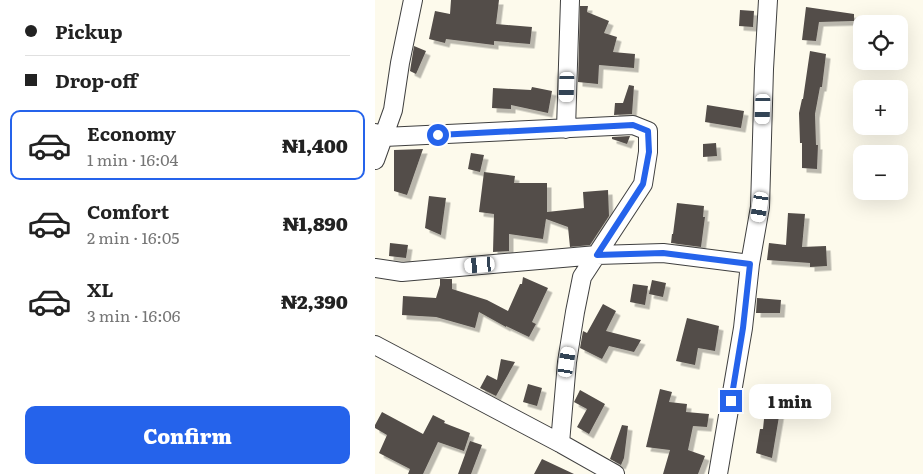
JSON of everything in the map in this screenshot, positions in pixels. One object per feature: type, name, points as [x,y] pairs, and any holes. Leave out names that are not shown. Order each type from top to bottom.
[{"type":"street","points":[[375,160],[379,135],[393,110],[400,63],[413,0]]},
{"type":"street","points":[[566,129],[570,0]]},
{"type":"street","points":[[718,474],[743,328],[750,264],[760,207],[768,0]]},
{"type":"street","points":[[379,135],[633,125],[648,131],[649,152],[643,184],[582,277],[567,362],[560,443]]},
{"type":"street","points":[[375,268],[402,272],[597,255],[663,253],[750,264]]},
{"type":"street","points":[[375,345],[615,474]]},
{"type":"building","points":[[451,0],[499,0],[496,24],[532,27],[530,44],[494,41],[494,45],[446,39],[445,43],[429,39],[435,11],[450,14]]},
{"type":"building","points":[[580,6],[588,6],[587,12],[609,21],[604,33],[617,37],[613,52],[635,54],[634,68],[599,65],[598,84],[578,82]]},
{"type":"building","points":[[806,7],[854,14],[853,21],[819,22],[816,41],[802,40]]},
{"type":"building","points":[[740,10],[754,11],[753,27],[739,26]]},
{"type":"building","points":[[414,46],[426,51],[416,74],[410,71]]},
{"type":"building","points":[[810,51],[826,54],[822,87],[820,87],[815,114],[816,145],[818,145],[817,169],[802,168],[802,143],[800,143],[799,113]]},
{"type":"building","points":[[629,85],[634,86],[632,114],[614,115],[615,103],[623,103]]},
{"type":"building","points":[[532,87],[552,91],[548,113],[511,105],[511,109],[492,108],[493,88],[531,90]]},
{"type":"building","points":[[707,105],[744,111],[741,128],[705,122]]},
{"type":"building","points":[[630,136],[627,144],[612,139],[612,137]]},
{"type":"building","points":[[716,143],[717,156],[703,157],[703,144]]},
{"type":"building","points":[[423,149],[407,195],[394,191],[394,150]]},
{"type":"building","points":[[471,153],[484,155],[480,172],[468,169]]},
{"type":"building","points":[[484,172],[515,176],[514,183],[547,183],[547,212],[584,208],[583,192],[608,190],[609,216],[590,245],[570,247],[568,227],[546,219],[543,239],[509,234],[509,251],[493,252],[494,214],[479,212]]},
{"type":"building","points":[[429,196],[446,198],[441,235],[425,228]]},
{"type":"building","points":[[677,203],[704,206],[703,217],[705,217],[701,247],[671,243]]},
{"type":"building","points":[[788,213],[805,214],[802,247],[826,246],[827,266],[810,267],[810,263],[767,260],[769,243],[786,245]]},
{"type":"building","points":[[390,243],[408,245],[406,258],[389,256]]},
{"type":"building","points":[[523,277],[548,288],[532,322],[536,324],[529,337],[479,312],[475,328],[436,317],[402,315],[403,296],[436,298],[440,279],[452,279],[452,289],[487,300],[508,311],[520,284],[522,284]]},
{"type":"building","points":[[652,280],[666,283],[663,297],[649,294]]},
{"type":"building","points":[[633,284],[648,286],[645,305],[630,302]]},
{"type":"building","points":[[757,298],[781,300],[780,313],[756,313]]},
{"type":"building","points":[[603,304],[616,311],[606,331],[641,340],[634,352],[609,346],[602,359],[580,348],[583,331],[587,333]]},
{"type":"building","points":[[687,318],[719,326],[715,351],[698,348],[695,365],[676,361]]},
{"type":"building","points":[[501,359],[515,362],[496,396],[480,388],[487,375],[497,380]]},
{"type":"building","points":[[528,384],[542,388],[537,406],[523,402]]},
{"type":"building","points":[[766,385],[784,387],[772,458],[756,453],[760,429],[763,429]]},
{"type":"building","points":[[660,389],[672,392],[669,402],[687,404],[686,412],[709,414],[707,427],[693,426],[688,450],[705,456],[698,474],[663,474],[670,450],[646,447]]},
{"type":"building","points":[[580,390],[605,404],[589,434],[577,427],[587,409],[574,402]]},
{"type":"building","points":[[382,412],[423,434],[433,415],[445,421],[444,423],[470,433],[464,451],[438,442],[423,474],[408,474],[410,469],[379,453],[387,435],[375,428]]},
{"type":"building","points":[[622,425],[628,426],[624,458],[621,465],[610,459]]},
{"type":"building","points":[[470,441],[482,445],[471,474],[458,474]]},
{"type":"building","points":[[542,459],[574,474],[534,474]]},
{"type":"route","points":[[438,135],[633,125],[648,131],[649,152],[643,184],[597,255],[663,253],[750,264],[743,328],[731,401]]}]
